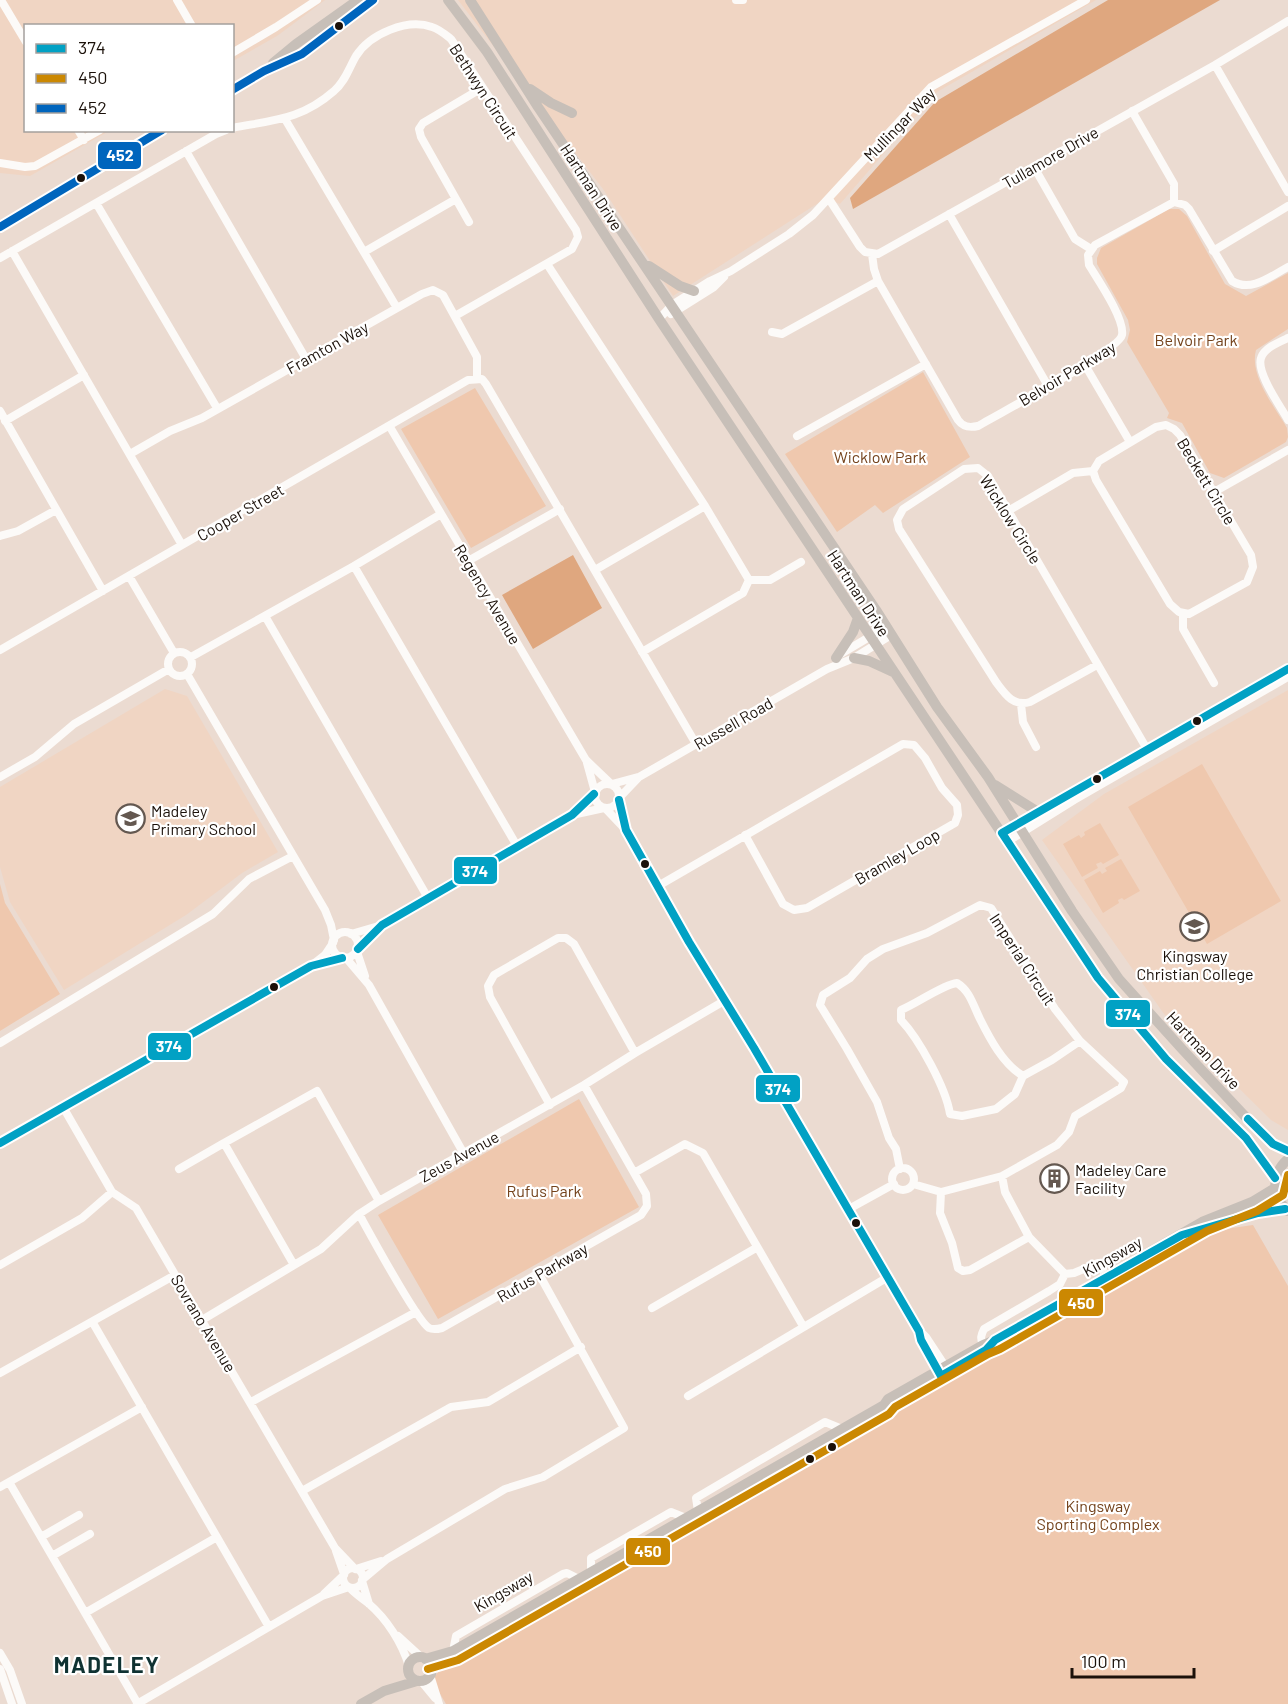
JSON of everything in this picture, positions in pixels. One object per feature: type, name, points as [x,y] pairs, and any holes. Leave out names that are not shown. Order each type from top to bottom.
[{"type":"main road","points":[[264,71],[296,44],[358,0]]},
{"type":"main road","points":[[234,89],[264,71],[302,54],[373,0]]},
{"type":"main road","name":"Hartman Drive","points":[[448,0],[487,52],[659,319],[1098,978],[1166,1059],[1246,1138],[1275,1183],[1278,1199],[1287,1210]]},
{"type":"main road","name":"Hartman Drive","points":[[470,0],[937,707],[992,783],[1072,911],[1119,979],[1256,1128],[1273,1144],[1288,1151]]},
{"type":"main road","points":[[527,87],[551,103],[572,113]]},
{"type":"main road","points":[[0,226],[160,132]]},
{"type":"main road","points":[[643,263],[680,286],[694,291]]},
{"type":"main road","points":[[836,658],[853,632],[858,618]]},
{"type":"main road","points":[[854,658],[869,661],[893,672]]},
{"type":"main road","points":[[992,783],[1038,812]]},
{"type":"main road","points":[[1275,1183],[1282,1165],[1288,1159]]},
{"type":"main road","name":"Kingsway","points":[[943,1371],[983,1345],[1202,1222],[1252,1202],[1275,1183]]},
{"type":"main road","name":"Kingsway","points":[[1182,1234],[1258,1213],[1287,1210]]},
{"type":"main road","name":"Kingsway","points":[[360,1704],[384,1691],[425,1678],[452,1652],[884,1405],[888,1400],[986,1350],[995,1340]]},
{"type":"main road","name":"Kingsway","points":[[384,1691],[409,1668],[412,1661],[452,1652]]},
{"type":"main road","points":[[409,1668],[410,1675],[425,1678],[431,1665],[424,1658]]},
{"type":"street","points":[[1,0],[24,39]]},
{"type":"street","points":[[177,0],[191,24]]},
{"type":"street","points":[[234,52],[317,0]]},
{"type":"street","points":[[736,0],[743,0]]},
{"type":"street","name":"Mullingar Way","points":[[659,319],[694,291],[789,234],[813,215],[932,87],[1086,0]]},
{"type":"street","name":"Tullamore Drive","points":[[872,254],[883,252],[1215,65],[1288,21]]},
{"type":"street","name":"Bethwyn Circuit","points":[[234,128],[285,119],[302,112],[335,90],[366,44],[392,30],[412,24],[433,27],[452,39],[576,230],[578,237],[573,249],[455,316]]},
{"type":"street","points":[[1215,65],[1288,192]]},
{"type":"street","points":[[470,222],[421,137],[419,129],[423,123],[482,88]]},
{"type":"street","points":[[1132,111],[1174,184],[1174,201]]},
{"type":"street","points":[[285,119],[397,308]]},
{"type":"street","points":[[79,132],[84,140]]},
{"type":"street","points":[[0,163],[14,167],[35,166],[97,132]]},
{"type":"street","points":[[0,258],[222,132]]},
{"type":"street","points":[[186,151],[306,359]]},
{"type":"street","points":[[1034,167],[1075,239],[1091,249],[1174,201],[1189,209],[1232,281],[1239,285],[1252,285],[1288,267]]},
{"type":"street","points":[[364,252],[456,199]]},
{"type":"street","points":[[830,199],[860,247],[872,254]]},
{"type":"street","points":[[96,203],[217,408]]},
{"type":"street","points":[[1213,251],[1288,206]]},
{"type":"street","points":[[949,214],[1048,386]]},
{"type":"street","name":"Belvoir Parkway","points":[[872,254],[878,281],[958,420],[969,427],[978,426],[1085,365],[1121,340],[1122,331],[1118,318],[1089,265],[1088,255],[1091,249]]},
{"type":"street","points":[[12,251],[182,545]]},
{"type":"street","points":[[547,264],[705,506],[749,580]]},
{"type":"street","name":"Mullingar Way","points":[[674,308],[714,287],[730,271]]},
{"type":"street","points":[[772,332],[782,334],[878,281]]},
{"type":"street","name":"Framton Way","points":[[130,454],[170,431],[202,418],[422,294],[433,290],[443,295],[477,357],[479,379]]},
{"type":"street","points":[[1288,338],[1268,349],[1261,357],[1264,378],[1288,420]]},
{"type":"street","points":[[797,436],[926,364]]},
{"type":"street","points":[[1085,365],[1130,442]]},
{"type":"street","points":[[5,421],[84,375]]},
{"type":"street","points":[[479,379],[486,384],[696,744]]},
{"type":"street","name":"Cooper Street","points":[[0,650],[468,380],[479,379]]},
{"type":"street","points":[[0,411],[103,591]]},
{"type":"street","name":"Beckett Circle","points":[[1093,471],[1099,461],[1156,427],[1171,426],[1180,435],[1251,555],[1252,573],[1247,582],[1194,613],[1183,614]]},
{"type":"street","name":"Regency Avenue","points":[[390,427],[586,760],[595,793]]},
{"type":"street","points":[[1215,492],[1288,450]]},
{"type":"street","name":"Wicklow Circle","points":[[1021,704],[1011,700],[1002,691],[897,525],[899,514],[903,509],[964,470],[971,468],[978,468],[988,476],[1149,752]]},
{"type":"street","points":[[1008,511],[1073,473],[1093,471],[1096,480],[1170,604],[1183,614],[1183,629],[1214,683]]},
{"type":"street","points":[[595,570],[705,506]]},
{"type":"street","points":[[468,561],[560,509]]},
{"type":"street","points":[[0,536],[18,531],[56,510]]},
{"type":"street","points":[[191,657],[354,566],[441,514]]},
{"type":"street","points":[[749,580],[770,580],[801,562]]},
{"type":"street","points":[[354,566],[517,846]]},
{"type":"street","points":[[129,576],[174,653]]},
{"type":"street","points":[[642,652],[743,593],[749,580]]},
{"type":"street","points":[[265,616],[428,898]]},
{"type":"street","name":"Russell Road","points":[[827,669],[836,658],[888,631]]},
{"type":"street","name":"Russell Road","points":[[611,784],[639,777],[827,669],[854,658],[873,640]]},
{"type":"street","points":[[183,651],[191,657],[192,665],[187,674],[178,676],[169,669],[168,661],[174,653],[183,651]]},
{"type":"street","points":[[1036,747],[1023,722],[1021,704],[1030,702],[1097,665]]},
{"type":"street","points":[[0,777],[34,757],[74,724],[169,669]]},
{"type":"street","points":[[1005,838],[1074,800],[1288,669]]},
{"type":"street","points":[[187,674],[325,910],[331,925],[336,954],[344,958],[369,985]]},
{"type":"street","points":[[1020,829],[1038,812],[1288,677]]},
{"type":"street","name":"Bramley Loop","points":[[658,886],[745,835],[903,744],[914,745],[925,758],[942,788],[957,805],[958,814],[955,823],[807,908],[794,910],[783,904],[745,835]]},
{"type":"street","name":"Regency Avenue","points":[[586,760],[611,784]]},
{"type":"street","name":"Russell Road","points":[[619,799],[639,777]]},
{"type":"street","points":[[311,966],[344,958],[357,950],[382,925],[572,815],[601,785],[611,784],[618,790],[626,830]]},
{"type":"street","points":[[595,793],[597,802],[626,830],[724,1001],[888,1277],[919,1331],[921,1340],[943,1371]]},
{"type":"street","points":[[572,815],[614,806],[619,799]]},
{"type":"street","points":[[0,1042],[213,914],[249,879],[293,856]]},
{"type":"street","name":"Imperial Circuit","points":[[913,1184],[912,1173],[909,1170],[900,1169],[896,1149],[889,1138],[877,1102],[848,1049],[820,1005],[823,995],[850,978],[867,958],[883,949],[927,933],[980,905],[991,908],[1055,1009],[1080,1041],[1124,1082],[1121,1088],[1075,1116],[1069,1132],[1057,1144],[1002,1176],[941,1192]]},
{"type":"street","points":[[325,910],[357,940],[357,950],[369,985],[464,1154]]},
{"type":"street","points":[[2,1138],[63,1107],[311,966],[325,955],[339,934],[382,925]]},
{"type":"street","points":[[550,1105],[490,997],[488,986],[494,975],[558,938],[566,938],[574,944],[635,1053]]},
{"type":"street","points":[[1023,1076],[1004,1059],[980,1020],[966,988],[957,982],[902,1010],[901,1020],[909,1029],[944,1091],[950,1114],[962,1116],[996,1109],[1015,1094],[1023,1076],[1080,1041]]},
{"type":"street","name":"Zeus Avenue","points":[[202,1320],[321,1249],[359,1214],[379,1201],[550,1105],[724,1001]]},
{"type":"street","name":"Rufus Parkway","points":[[359,1214],[427,1327],[437,1330],[442,1328],[539,1274],[644,1211],[647,1206],[647,1197],[584,1085]]},
{"type":"street","points":[[179,1169],[317,1090],[379,1201]]},
{"type":"street","name":"Sovrano Avenue","points":[[63,1107],[112,1192],[136,1208],[335,1548],[344,1574]]},
{"type":"street","points":[[224,1143],[294,1265]]},
{"type":"street","points":[[634,1173],[685,1144],[703,1153],[803,1326]]},
{"type":"street","points":[[894,1184],[894,1173],[900,1169]]},
{"type":"street","points":[[1002,1176],[1005,1192],[1029,1237],[1065,1274]]},
{"type":"street","points":[[847,1210],[894,1184]]},
{"type":"street","points":[[894,1184],[903,1190],[913,1184],[941,1192],[940,1213],[952,1243],[958,1268],[963,1271],[970,1270],[1029,1237]]},
{"type":"street","points":[[0,1265],[82,1218],[112,1192]]},
{"type":"street","points":[[652,1308],[756,1248]]},
{"type":"street","points":[[1065,1274],[1074,1273],[1098,1263],[1107,1277]]},
{"type":"street","points":[[9,1482],[137,1704],[322,1596],[349,1587],[357,1587],[387,1559],[505,1490],[543,1478],[624,1428],[539,1274]]},
{"type":"street","points":[[983,1345],[981,1334],[984,1329],[1060,1284],[1065,1274]]},
{"type":"street","points":[[0,1373],[93,1323],[175,1275]]},
{"type":"street","points":[[688,1396],[888,1277]]},
{"type":"street","points":[[251,1402],[416,1312]]},
{"type":"street","points":[[93,1323],[269,1627]]},
{"type":"street","points":[[302,1491],[451,1407],[488,1402],[581,1347]]},
{"type":"street","points":[[0,1486],[142,1407]]},
{"type":"street","points":[[41,1537],[79,1515]]},
{"type":"street","points":[[52,1556],[90,1534]]},
{"type":"street","points":[[85,1613],[216,1537]]},
{"type":"street","name":"Sovrano Avenue","points":[[335,1548],[355,1569]]},
{"type":"street","points":[[322,1596],[350,1569],[387,1559]]},
{"type":"street","points":[[355,1569],[361,1573],[369,1604]]},
{"type":"street","points":[[344,1574],[344,1582],[424,1658]]},
{"type":"street","points":[[391,1629],[405,1653],[409,1668]]},
{"type":"street","points":[[0,1653],[10,1670],[22,1704]]},
{"type":"street","points":[[0,1669],[3,1685],[12,1704]]},
{"type":"street","points":[[425,1678],[439,1704]]},
{"type":"shaded area","points":[[0,0],[325,0],[277,36],[234,60],[234,24],[24,24],[24,132],[107,132],[30,176],[0,173]]},
{"type":"shaded area","points":[[458,0],[1096,0],[937,92],[840,204],[826,198],[673,296],[603,189]]},
{"type":"shaded area","points":[[1108,0],[1220,0],[853,209],[850,198],[935,102]]},
{"type":"shaded area","points":[[573,555],[602,608],[533,649],[502,595]]},
{"type":"shaded area","name":"Madeley Primary School","points":[[165,689],[187,696],[278,852],[242,873],[186,915],[64,990],[10,902],[0,867],[0,787]]},
{"type":"shaded area","name":"Kingsway Christian College","points":[[1288,690],[1288,1130],[1271,1120],[1164,1014],[1042,840],[1104,794]]},
{"type":"green space","name":"Belvoir Park","points":[[1169,209],[1179,209],[1187,216],[1225,284],[1246,296],[1288,273],[1288,329],[1256,350],[1255,360],[1259,380],[1287,428],[1288,437],[1286,442],[1224,478],[1210,473],[1182,423],[1167,418],[1169,413],[1127,342],[1130,330],[1128,320],[1097,264],[1101,248]]},
{"type":"green space","name":"Wicklow Park","points":[[923,372],[970,457],[883,513],[875,505],[837,532],[785,454]]},
{"type":"green space","points":[[475,388],[546,506],[471,548],[401,429]]},
{"type":"green space","points":[[1202,764],[1281,901],[1207,944],[1128,807]]},
{"type":"green space","points":[[1100,823],[1119,855],[1103,864],[1101,862],[1096,864],[1098,868],[1082,877],[1063,844],[1079,835],[1081,838],[1085,835],[1084,832]]},
{"type":"green space","points":[[1121,859],[1140,891],[1124,900],[1122,898],[1118,900],[1119,903],[1103,913],[1084,880],[1100,871],[1102,874],[1107,871],[1105,868]]},
{"type":"green space","points":[[0,884],[5,903],[60,994],[0,1031]]},
{"type":"green space","name":"Rufus Park","points":[[579,1099],[639,1207],[438,1319],[378,1215]]},
{"type":"green space","name":"Kingsway Sporting Complex","points":[[1253,1225],[1288,1286],[1288,1704],[446,1704],[432,1680],[442,1667],[460,1655],[779,1471],[956,1376],[1195,1237]]},
{"type":"transit line","name":"452","points":[[234,89],[264,71],[302,54],[373,0]]},
{"type":"transit line","name":"452","points":[[0,227],[159,132]]},
{"type":"transit line","name":"374","points":[[1002,833],[1288,669]]},
{"type":"transit line","name":"374","points":[[358,949],[382,925],[572,815],[594,794]]},
{"type":"transit line","name":"374","points":[[619,800],[626,830],[689,942],[754,1048],[919,1331],[921,1340],[941,1376]]},
{"type":"transit line","name":"374","points":[[1002,833],[1098,978],[1166,1059],[1246,1138],[1275,1178]]},
{"type":"transit line","name":"374","points":[[0,1143],[311,966],[342,958]]},
{"type":"transit line","name":"374","points":[[1248,1119],[1273,1144],[1288,1151]]},
{"type":"transit line","name":"450","points":[[428,1669],[458,1660],[889,1414],[895,1407],[1207,1231],[1257,1211],[1283,1195],[1288,1175]]},
{"type":"transit line","name":"374","points":[[941,1376],[986,1350],[995,1340],[1182,1235],[1258,1213],[1285,1209]]},
{"type":"place","name":"Madeley Primary School","points":[[130,819]]},
{"type":"place","name":"Kingsway Christian College","points":[[1195,927]]},
{"type":"place","name":"Madeley Care Facility","points":[[1054,1178]]},
{"type":"district","name":"MADELEY","points":[[107,1664]]}]
